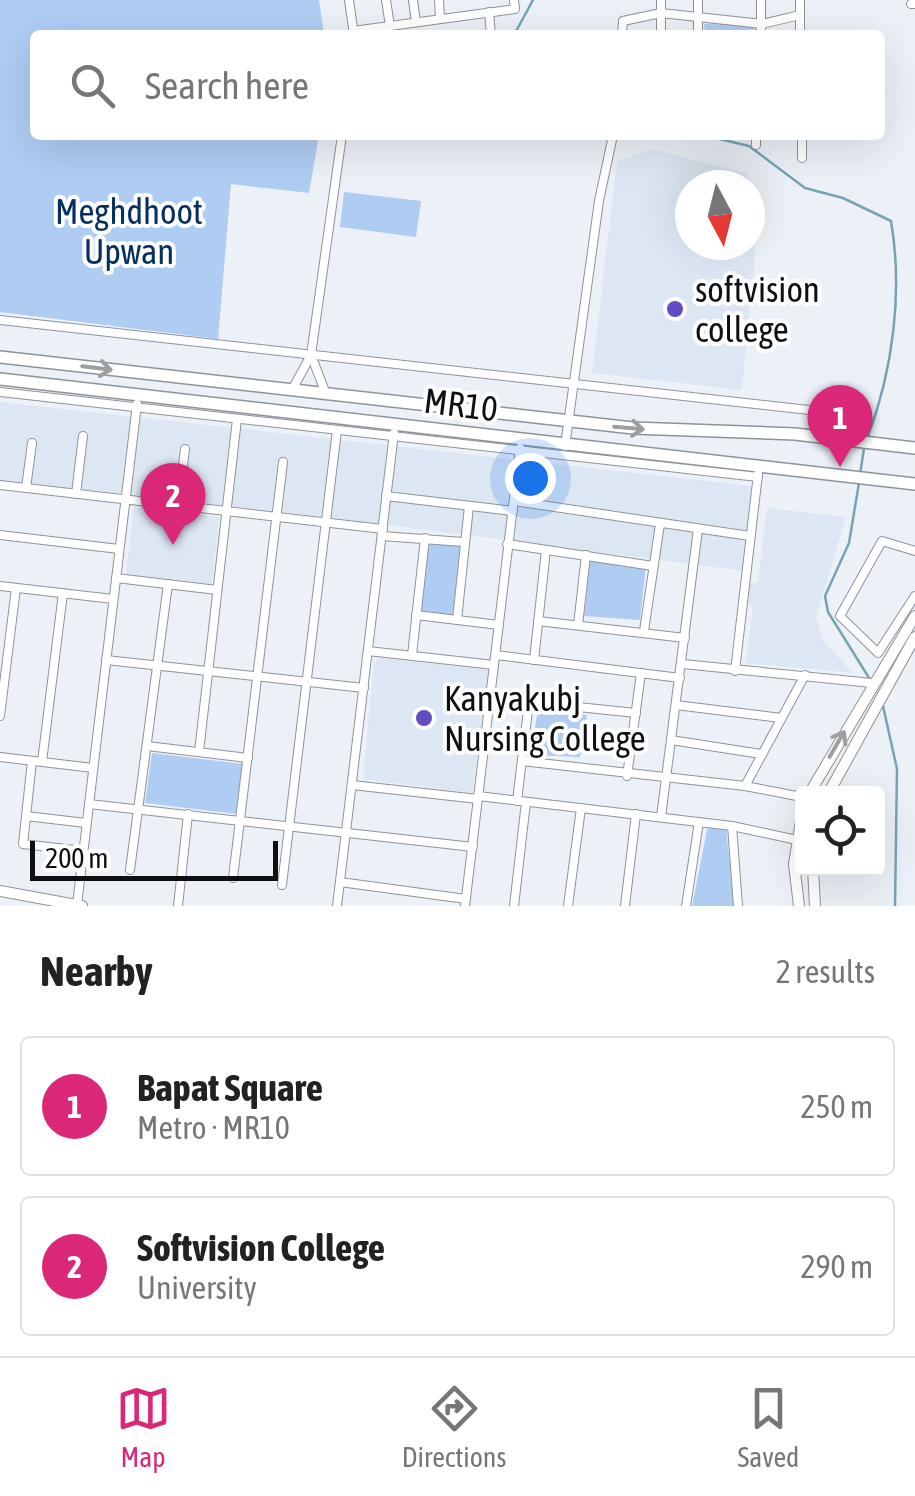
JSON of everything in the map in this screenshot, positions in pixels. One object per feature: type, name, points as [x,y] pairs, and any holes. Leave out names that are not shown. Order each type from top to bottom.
[{"type":"main road","name":"MR10","points":[[0,357],[568,422],[915,448]]},
{"type":"main road","name":"MR10","points":[[0,379],[137,401],[759,471],[915,484]]},
{"type":"main road","points":[[831,786],[879,672],[915,616]]},
{"type":"main road","points":[[812,786],[871,693],[885,685],[915,637]]},
{"type":"main road","points":[[798,876],[798,906]]},
{"type":"main road","points":[[813,876],[815,906]]},
{"type":"main road","points":[[0,891],[79,906]]},
{"type":"street","points":[[349,0],[354,30]]},
{"type":"street","points":[[386,0],[390,26]]},
{"type":"street","points":[[413,0],[416,22]]},
{"type":"street","points":[[438,0],[440,18]]},
{"type":"street","points":[[476,0],[477,12]]},
{"type":"street","points":[[369,30],[515,9],[514,0]]},
{"type":"street","points":[[661,0],[661,30]]},
{"type":"street","points":[[698,0],[698,30]]},
{"type":"street","points":[[760,0],[761,30]]},
{"type":"street","points":[[800,0],[800,30]]},
{"type":"street","points":[[489,12],[491,30]]},
{"type":"street","points":[[622,30],[623,21],[661,12],[762,24],[800,15]]},
{"type":"street","points":[[292,390],[311,355],[341,140]]},
{"type":"street","points":[[565,449],[599,201],[613,140]]},
{"type":"street","points":[[756,140],[756,146]]},
{"type":"street","points":[[802,140],[802,158]]},
{"type":"street","points":[[0,320],[854,414]]},
{"type":"street","points":[[311,355],[326,394]]},
{"type":"street","points":[[0,392],[137,401],[237,419],[337,430],[394,430],[337,906]]},
{"type":"street","points":[[79,906],[137,401]]},
{"type":"street","points":[[198,752],[237,419]]},
{"type":"street","points":[[282,885],[337,430]]},
{"type":"street","points":[[76,494],[83,436]]},
{"type":"street","points":[[26,488],[32,443]]},
{"type":"street","points":[[340,882],[466,902],[520,444]]},
{"type":"street","points":[[178,505],[185,449]]},
{"type":"street","points":[[233,878],[283,462]]},
{"type":"street","points":[[735,671],[759,471]]},
{"type":"street","points":[[0,485],[326,522],[463,542]]},
{"type":"street","points":[[386,496],[512,512]]},
{"type":"street","points":[[514,501],[750,536]]},
{"type":"street","points":[[457,620],[469,506]]},
{"type":"street","points":[[644,632],[660,524]]},
{"type":"street","points":[[661,817],[698,529]]},
{"type":"street","points":[[0,535],[119,549]]},
{"type":"street","points":[[412,654],[425,538]]},
{"type":"street","points":[[915,550],[882,540],[840,616],[878,653],[915,596]]},
{"type":"street","points":[[508,544],[652,566]]},
{"type":"street","points":[[534,660],[546,550]]},
{"type":"street","points":[[578,625],[586,555]]},
{"type":"street","points":[[116,578],[217,590]]},
{"type":"street","points":[[130,870],[168,584]]},
{"type":"street","points":[[0,586],[113,599]]},
{"type":"street","points":[[0,716],[16,588]]},
{"type":"street","points":[[63,593],[23,844],[83,852]]},
{"type":"street","points":[[416,615],[499,625]]},
{"type":"street","points":[[538,621],[685,638]]},
{"type":"street","points":[[368,651],[534,660],[680,678]]},
{"type":"street","points":[[106,660],[364,688]]},
{"type":"street","points":[[683,664],[856,681],[871,693]]},
{"type":"street","points":[[627,776],[641,673]]},
{"type":"street","points":[[745,786],[805,674]]},
{"type":"street","points":[[491,698],[636,713]]},
{"type":"street","points":[[514,906],[529,702]]},
{"type":"street","points":[[676,705],[781,718]]},
{"type":"street","points":[[671,740],[761,754]]},
{"type":"street","points":[[146,746],[248,758]]},
{"type":"street","points":[[0,757],[93,768]]},
{"type":"street","points":[[522,761],[795,793]]},
{"type":"street","points":[[352,785],[661,817],[795,840]]},
{"type":"street","points":[[89,804],[472,847]]},
{"type":"street","points":[[568,906],[581,808]]},
{"type":"street","points":[[178,906],[188,814]]},
{"type":"street","points":[[624,906],[636,814]]},
{"type":"street","points":[[26,816],[86,823]]},
{"type":"street","points":[[686,906],[698,822]]},
{"type":"street","points":[[732,826],[738,906]]},
{"type":"shaded area","name":"softvision college","points":[[653,149],[734,170],[675,170],[675,260],[754,260],[742,390],[592,373],[617,161]]},
{"type":"shaded area","points":[[0,402],[753,486],[744,571],[319,516],[0,482]]},
{"type":"shaded area","points":[[134,507],[219,517],[212,584],[126,574]]},
{"type":"shaded area","points":[[767,508],[846,517],[816,617],[823,641],[853,673],[746,663],[753,607],[748,605],[750,583],[758,583]]},
{"type":"shaded area","name":"Kanyakubj Nursing College","points":[[380,658],[489,670],[472,793],[363,779],[374,662]]},
{"type":"green space","name":"Meghdhoot Upwan","points":[[0,0],[319,0],[323,30],[30,30],[30,140],[318,140],[309,193],[231,184],[218,339],[0,312]]},
{"type":"green space","points":[[704,24],[755,25],[754,30],[705,30]]},
{"type":"green space","points":[[344,192],[421,201],[416,237],[340,227]]},
{"type":"green space","points":[[428,541],[462,547],[456,620],[420,614]]},
{"type":"green space","points":[[590,558],[646,565],[640,620],[584,616]]},
{"type":"green space","points":[[538,708],[587,715],[580,757],[531,755]]},
{"type":"green space","points":[[152,753],[243,764],[237,814],[145,803]]},
{"type":"green space","points":[[708,825],[726,827],[734,906],[692,906]]},
{"type":"waterway","points":[[517,30],[533,0]]},
{"type":"waterway","points":[[724,140],[749,146],[805,188],[843,198],[891,221],[896,302],[884,384],[868,436]]},
{"type":"waterway","points":[[860,475],[864,448]]},
{"type":"waterway","points":[[859,483],[849,543],[825,596],[828,612],[871,681]]},
{"type":"waterway","points":[[883,706],[897,769],[895,906]]},
{"type":"place","name":"softvision college","points":[[675,309]]},
{"type":"place","name":"Bapat Square","points":[[840,467]]},
{"type":"place","name":"Softvision College","points":[[173,545]]},
{"type":"place","name":"Kanyakubj Nursing College","points":[[424,718]]}]
